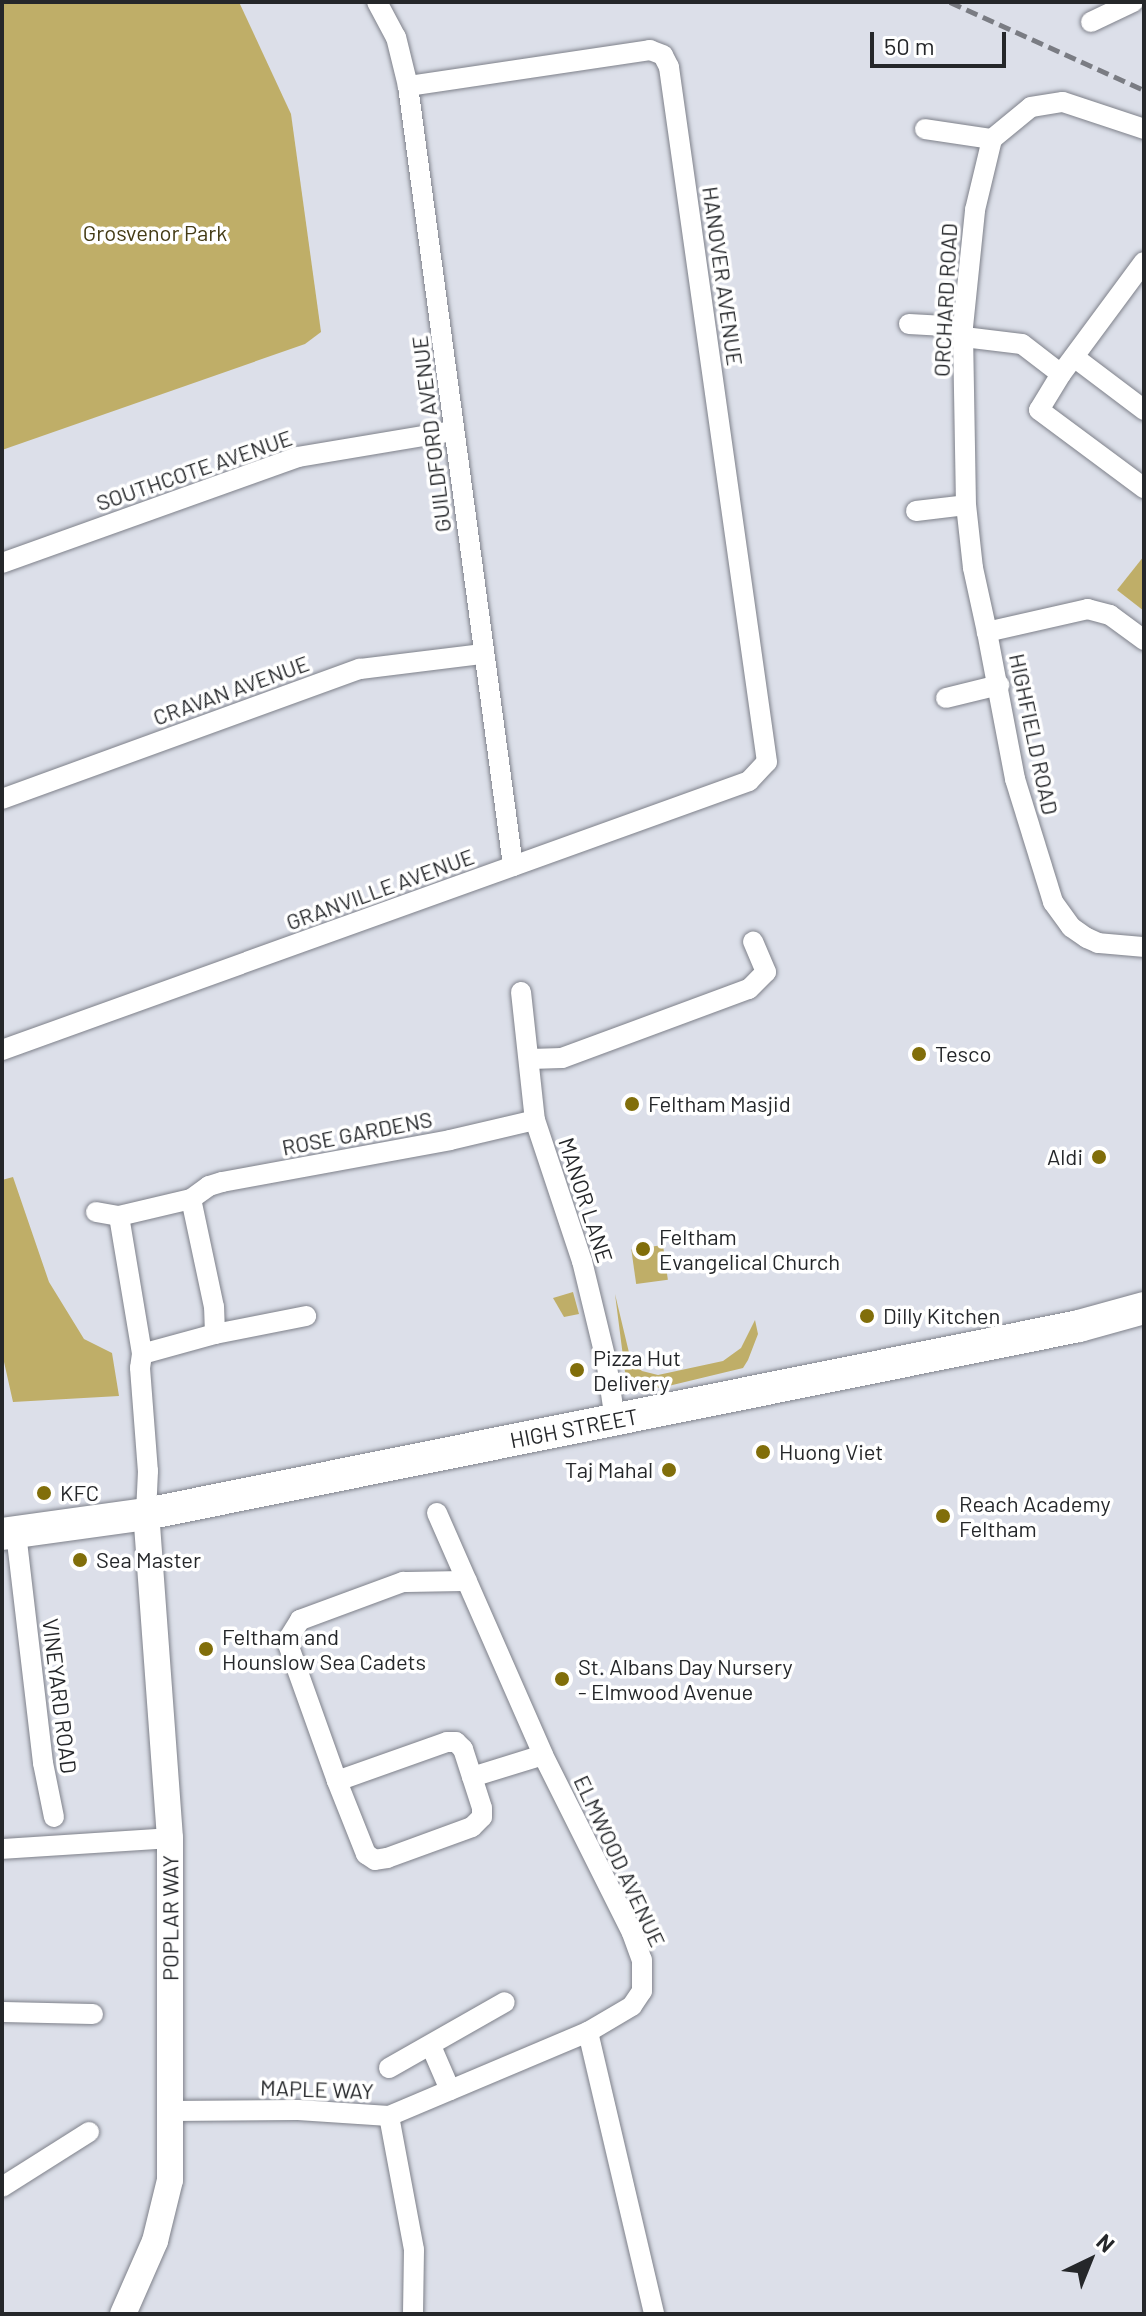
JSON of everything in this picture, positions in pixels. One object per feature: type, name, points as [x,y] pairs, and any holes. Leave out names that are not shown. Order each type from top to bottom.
[{"type":"main road","name":"HIGH STREET","points":[[9,1534],[146,1514],[1079,1326],[1144,1308]]},
{"type":"street","name":"GUILDFORD AVENUE","points":[[377,2],[396,37],[408,86],[513,866]]},
{"type":"street","points":[[1091,22],[1120,5]]},
{"type":"street","name":"HANOVER AVENUE","points":[[408,86],[650,50],[663,55],[669,67],[767,762]]},
{"type":"street","points":[[925,129],[992,139],[1031,107],[1063,102],[1144,129]]},
{"type":"street","name":"ORCHARD ROAD","points":[[987,632],[973,568],[966,505],[964,332],[975,210],[992,139]]},
{"type":"street","points":[[1144,262],[1136,290],[1074,357],[1039,410],[1144,488]]},
{"type":"street","points":[[909,324],[1022,344],[1061,374]]},
{"type":"street","points":[[1074,357],[1144,410]]},
{"type":"street","name":"SOUTHCOTE AVENUE","points":[[2,563],[298,457],[453,431]]},
{"type":"street","points":[[916,511],[966,505]]},
{"type":"street","name":"HIGHFIELD ROAD","points":[[1144,640],[1110,615],[1088,609],[987,632],[1015,779],[1053,902],[1071,927],[1087,938],[1098,943],[1144,947]]},
{"type":"street","name":"CRAVAN AVENUE","points":[[2,799],[360,669],[483,654]]},
{"type":"street","points":[[946,698],[999,685]]},
{"type":"street","name":"GRANVILLE AVENUE","points":[[2,1050],[749,781],[767,762]]},
{"type":"street","points":[[530,1059],[562,1058],[749,989],[766,972],[753,942]]},
{"type":"street","name":"MANOR LANE","points":[[521,992],[535,1120],[582,1261],[606,1360],[615,1420]]},
{"type":"street","name":"ROSE GARDENS","points":[[96,1212],[119,1216],[191,1199],[209,1186],[222,1182],[395,1151],[535,1120]]},
{"type":"street","points":[[191,1199],[214,1307],[215,1334]]},
{"type":"street","points":[[119,1216],[142,1354],[140,1368],[148,1471],[146,1514]]},
{"type":"street","points":[[142,1354],[215,1334],[306,1316]]},
{"type":"street","name":"ELMWOOD AVENUE","points":[[437,1513],[543,1755],[632,1933],[642,1960],[642,1991],[632,2006],[588,2032]]},
{"type":"street","name":"POPLAR WAY","points":[[123,2314],[155,2241],[170,2180],[170,1838],[146,1514]]},
{"type":"street","name":"VINEYARD ROAD","points":[[9,1534],[54,1817]]},
{"type":"street","points":[[337,1781],[447,1742],[456,1742],[463,1749],[482,1808],[482,1817],[472,1827],[375,1860],[366,1854],[337,1781],[287,1641],[300,1620],[403,1582],[467,1581]]},
{"type":"street","points":[[472,1777],[543,1755]]},
{"type":"street","points":[[2,1849],[170,1838]]},
{"type":"street","points":[[389,2068],[505,2002]]},
{"type":"street","points":[[2,2012],[93,2014]]},
{"type":"street","points":[[588,2032],[636,2251],[654,2314]]},
{"type":"street","name":"MAPLE WAY","points":[[171,2111],[298,2110],[389,2116],[588,2032]]},
{"type":"street","points":[[431,2046],[450,2090]]},
{"type":"street","points":[[389,2116],[414,2250],[413,2314]]},
{"type":"street","points":[[2,2187],[89,2132]]},
{"type":"green space","name":"Grosvenor Park","points":[[2,2],[239,2],[291,114],[321,332],[305,344],[2,450]]},
{"type":"green space","points":[[1144,556],[1144,611],[1117,590]]},
{"type":"green space","points":[[13,1177],[49,1282],[84,1339],[112,1353],[119,1396],[13,1402],[2,1353],[2,1180]]},
{"type":"green space","points":[[663,1245],[668,1280],[636,1284],[631,1249]]},
{"type":"green space","points":[[573,1292],[579,1314],[564,1317],[553,1298]]},
{"type":"green space","points":[[615,1294],[631,1361],[642,1371],[658,1375],[723,1361],[741,1348],[755,1320],[758,1334],[743,1368],[660,1388],[634,1382],[625,1372]]},
{"type":"railway","points":[[950,2],[1144,90]]},
{"type":"place","name":"Tesco","points":[[919,1054]]},
{"type":"place","name":"Feltham Masjid","points":[[632,1104]]},
{"type":"place","name":"Aldi","points":[[1099,1157]]},
{"type":"place","name":"Feltham Evangelical Church","points":[[643,1249]]},
{"type":"place","name":"Dilly Kitchen","points":[[867,1316]]},
{"type":"place","name":"Pizza Hut Delivery","points":[[577,1370]]},
{"type":"place","name":"Huong Viet","points":[[763,1452]]},
{"type":"place","name":"Taj Mahal","points":[[669,1470]]},
{"type":"place","name":"KFC","points":[[44,1493]]},
{"type":"place","name":"Reach Academy Feltham","points":[[943,1516]]},
{"type":"place","name":"Sea Master","points":[[80,1560]]},
{"type":"place","name":"Feltham and Hounslow Sea Cadets","points":[[206,1649]]},
{"type":"place","name":"St. Albans Day Nursery - Elmwood Avenue","points":[[562,1679]]}]
